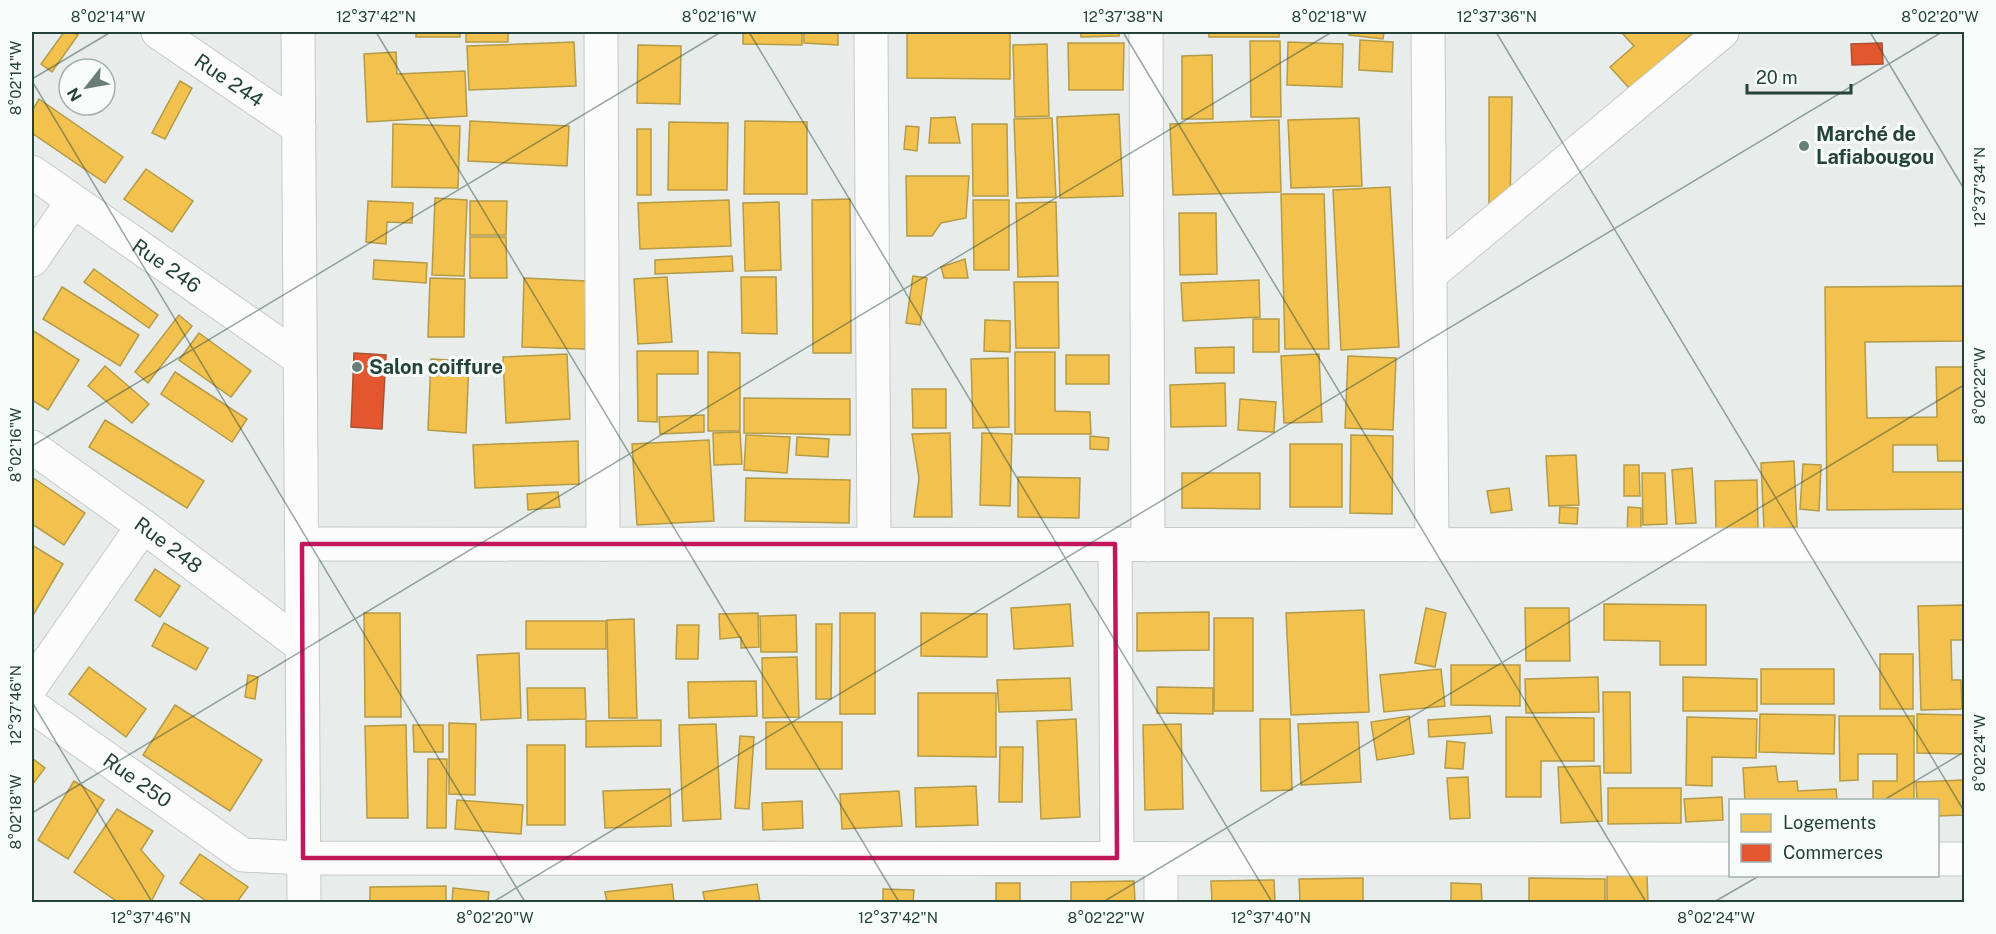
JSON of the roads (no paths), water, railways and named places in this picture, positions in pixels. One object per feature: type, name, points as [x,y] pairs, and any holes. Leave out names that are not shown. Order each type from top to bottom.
[{"type":"street","name":"Rue 244","points":[[158,32],[299,128]]},
{"type":"street","points":[[298,32],[304,903]]},
{"type":"street","points":[[600,32],[603,544]]},
{"type":"street","points":[[871,32],[873,544]]},
{"type":"street","points":[[1146,32],[1148,544]]},
{"type":"street","points":[[1428,32],[1432,545]]},
{"type":"street","points":[[1431,274],[1722,32]]},
{"type":"street","name":"Rue 246","points":[[32,172],[300,359]]},
{"type":"street","points":[[32,260],[73,201]]},
{"type":"street","name":"Rue 248","points":[[32,447],[143,526],[302,646]]},
{"type":"street","points":[[32,685],[143,526]]},
{"type":"street","points":[[302,544],[1965,545]]},
{"type":"street","points":[[1115,544],[1117,858]]},
{"type":"street","name":"Rue 250","points":[[32,706],[243,855],[303,858]]},
{"type":"street","points":[[303,858],[1729,859]]},
{"type":"street","points":[[1161,859],[1161,903]]},
{"type":"street","points":[[1939,859],[1965,859]]},
{"type":"place","name":"Marché de Lafiabougou","points":[[1804,146]]},
{"type":"place","name":"Salon coiffure","points":[[357,367]]}]
